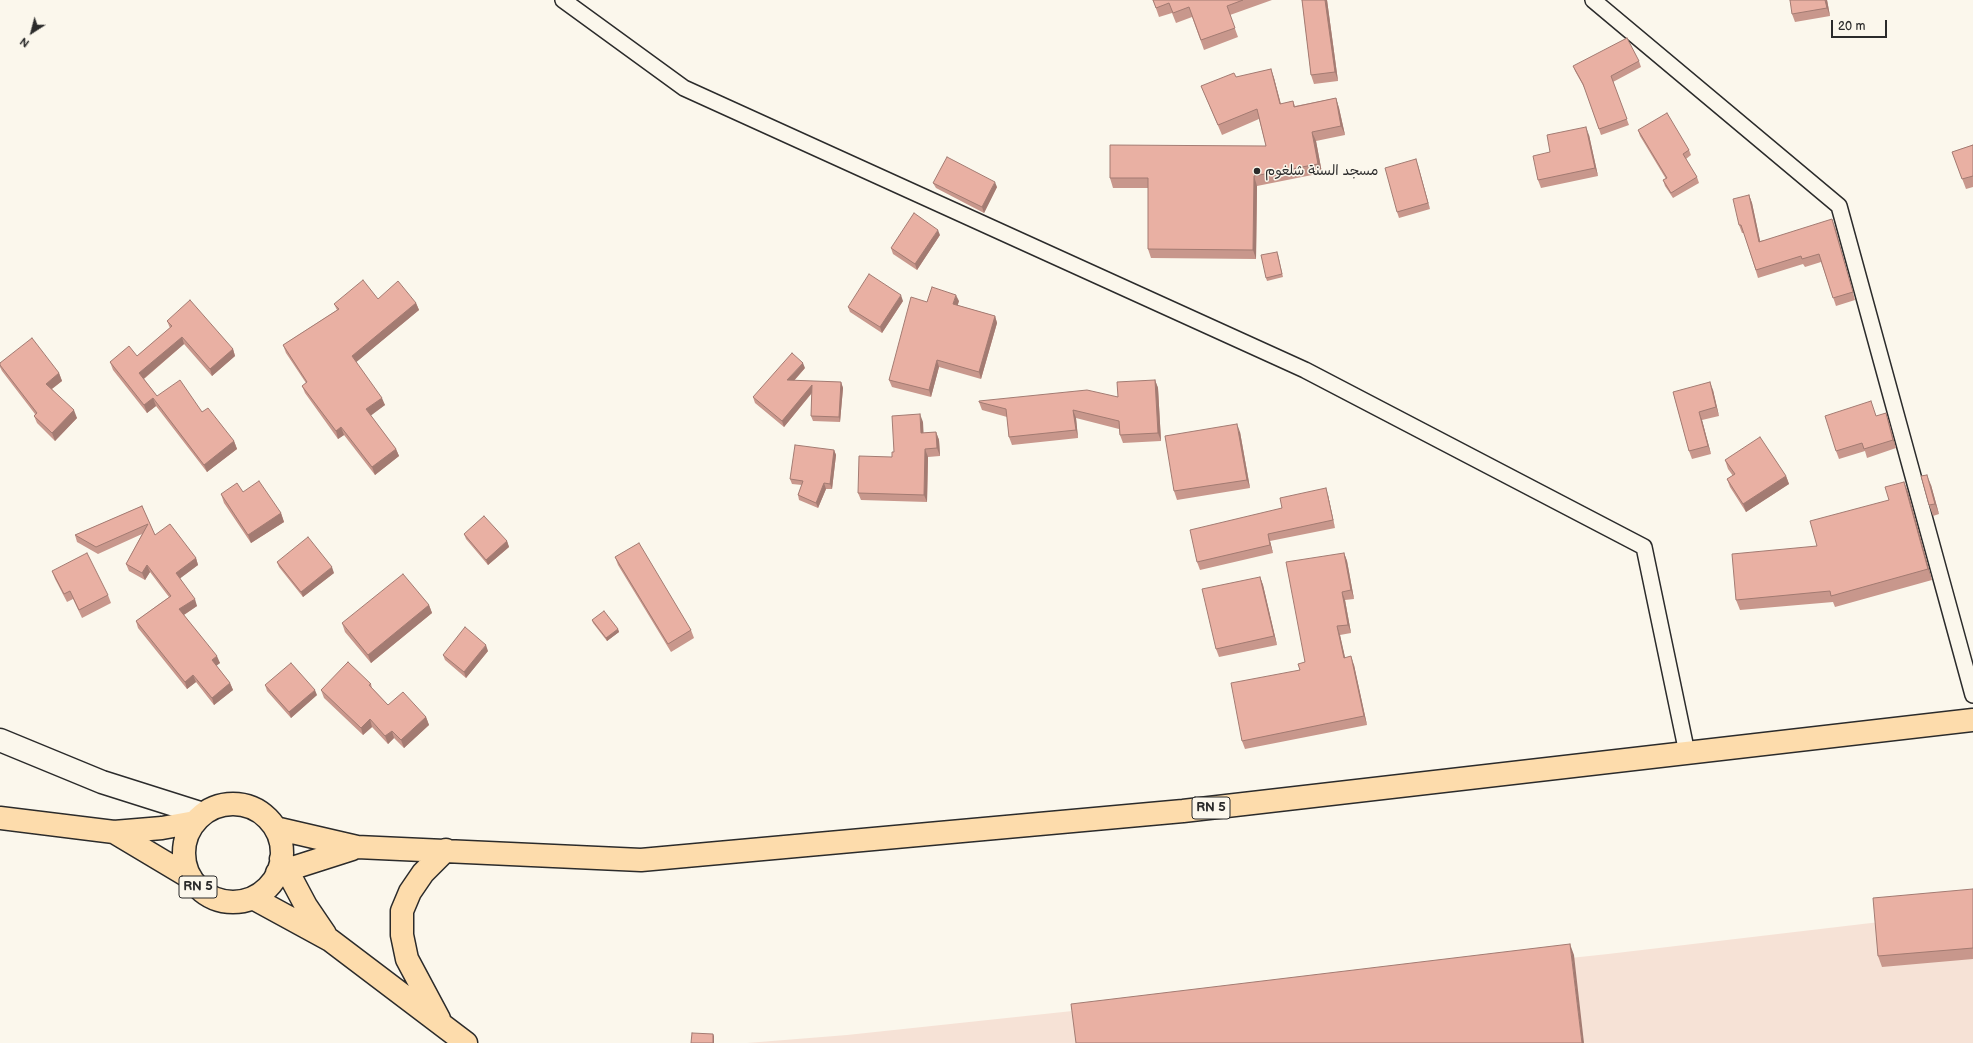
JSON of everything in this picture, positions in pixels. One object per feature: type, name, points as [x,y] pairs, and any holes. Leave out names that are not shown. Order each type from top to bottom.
[{"type":"main road","name":"RN 5","points":[[275,828],[357,847],[641,860],[1183,811],[1973,720]]},
{"type":"main road","points":[[0,740],[102,782],[199,818]]},
{"type":"main road","name":"RN 5","points":[[0,818],[114,832],[162,828],[199,818],[213,808],[236,804],[258,811],[268,819],[275,828],[280,843],[282,868]]},
{"type":"main road","name":"RN 5","points":[[199,818],[185,843],[186,867],[191,878],[198,887],[218,899],[229,902],[253,898],[267,888],[282,868],[357,847]]},
{"type":"main road","name":"RN 5","points":[[114,832],[191,878]]},
{"type":"main road","points":[[442,1026],[407,959],[402,935],[402,911],[410,892],[423,874],[446,850]]},
{"type":"main road","points":[[282,868],[330,940]]},
{"type":"main road","points":[[253,898],[330,940],[466,1043]]},
{"type":"street","points":[[563,0],[684,88],[1305,370],[1644,547],[1687,753]]},
{"type":"street","points":[[1593,0],[1839,206],[1973,695]]},
{"type":"shaded area","points":[[1973,911],[1973,1043],[747,1043],[847,1035],[1608,954]]},
{"type":"building","points":[[1153,0],[1243,0],[1227,6],[1235,28],[1201,40],[1189,7],[1173,13],[1169,3],[1156,8]]},
{"type":"building","points":[[1302,0],[1325,0],[1335,72],[1311,75]]},
{"type":"building","points":[[1790,0],[1825,0],[1827,8],[1792,14]]},
{"type":"building","points":[[1627,38],[1639,61],[1611,76],[1627,119],[1599,129],[1583,84],[1573,66]]},
{"type":"building","points":[[1271,69],[1280,104],[1293,101],[1294,107],[1336,98],[1341,126],[1312,132],[1318,164],[1254,176],[1253,250],[1148,249],[1148,178],[1110,178],[1110,145],[1266,146],[1257,109],[1218,125],[1201,86],[1234,73],[1236,77]]},
{"type":"building","points":[[1667,113],[1689,150],[1683,154],[1697,177],[1671,193],[1663,180],[1667,178],[1638,130]]},
{"type":"building","points":[[1586,127],[1595,168],[1538,180],[1533,156],[1550,152],[1547,135]]},
{"type":"building","points":[[1973,145],[1973,176],[1962,179],[1952,152]]},
{"type":"building","points":[[947,157],[995,182],[982,207],[933,183]]},
{"type":"building","points":[[1416,159],[1428,203],[1397,212],[1385,168]]},
{"type":"building","points":[[1749,195],[1759,242],[1832,219],[1853,292],[1833,298],[1819,254],[1802,259],[1801,256],[1756,270],[1741,225],[1739,225],[1733,199]]},
{"type":"building","points":[[914,213],[938,230],[915,264],[891,248]]},
{"type":"building","points":[[1277,252],[1282,274],[1266,278],[1261,255]]},
{"type":"building","points":[[869,274],[901,295],[880,327],[848,307]]},
{"type":"building","points":[[363,280],[378,299],[398,281],[416,303],[352,356],[382,398],[366,409],[396,449],[372,467],[341,427],[336,431],[302,386],[307,382],[283,345],[339,309],[334,304]]},
{"type":"building","points":[[932,287],[956,295],[953,304],[995,316],[979,372],[937,360],[929,390],[889,380],[911,297],[927,302]]},
{"type":"building","points":[[190,300],[233,349],[210,369],[182,337],[139,373],[157,396],[180,380],[202,412],[208,408],[234,441],[204,465],[153,398],[144,405],[110,362],[129,346],[137,356],[172,326],[167,321]]},
{"type":"building","points":[[32,338],[59,373],[46,384],[74,410],[52,433],[34,416],[37,413],[0,365],[0,363]]},
{"type":"building","points":[[792,353],[803,363],[787,380],[841,382],[839,417],[811,416],[812,385],[782,421],[753,397]]},
{"type":"building","points":[[1155,380],[1158,433],[1120,435],[1119,421],[1073,410],[1076,430],[1009,437],[1006,409],[979,402],[1087,390],[1118,397],[1117,382]]},
{"type":"building","points":[[1710,382],[1716,407],[1699,412],[1708,446],[1689,451],[1673,392]]},
{"type":"building","points":[[1871,401],[1876,416],[1886,413],[1893,440],[1864,449],[1862,443],[1836,451],[1825,416]]},
{"type":"building","points":[[920,414],[921,433],[936,432],[937,448],[925,449],[924,495],[858,493],[859,456],[892,457],[892,452],[894,452],[892,416]]},
{"type":"building","points":[[1237,424],[1247,480],[1174,491],[1165,436]]},
{"type":"building","points":[[1760,437],[1786,476],[1743,504],[1727,479],[1735,474],[1725,460]]},
{"type":"building","points":[[795,445],[834,450],[830,484],[824,483],[816,503],[798,495],[803,481],[790,479]]},
{"type":"building","points":[[1927,475],[1935,504],[1929,505],[1921,476]]},
{"type":"building","points":[[259,481],[281,513],[248,535],[221,494],[237,483],[243,492]]},
{"type":"building","points":[[1904,482],[1928,569],[1831,596],[1830,591],[1736,600],[1732,554],[1817,546],[1810,521],[1889,500],[1885,487]]},
{"type":"building","points":[[1326,488],[1333,520],[1268,534],[1270,545],[1197,562],[1190,530],[1282,508],[1280,498]]},
{"type":"building","points":[[142,506],[155,535],[170,524],[196,558],[176,573],[195,599],[179,609],[217,656],[212,660],[230,683],[212,698],[193,675],[185,682],[136,621],[171,596],[147,565],[142,573],[126,564],[148,524],[96,547],[75,535]]},
{"type":"building","points":[[484,516],[507,541],[486,560],[464,534]]},
{"type":"building","points":[[308,537],[332,567],[301,592],[277,562]]},
{"type":"building","points":[[639,543],[691,630],[668,644],[615,557]]},
{"type":"building","points":[[87,553],[108,595],[79,610],[70,591],[64,594],[52,571]]},
{"type":"building","points":[[1344,553],[1351,590],[1342,592],[1348,625],[1337,626],[1344,658],[1351,656],[1364,716],[1242,741],[1231,683],[1300,670],[1298,664],[1305,662],[1286,562]]},
{"type":"building","points":[[403,574],[429,605],[368,655],[342,623]]},
{"type":"building","points":[[1260,577],[1274,636],[1216,649],[1202,589]]},
{"type":"building","points":[[604,611],[618,629],[606,638],[592,620]]},
{"type":"building","points":[[465,627],[486,645],[464,672],[443,655]]},
{"type":"building","points":[[348,662],[371,684],[369,685],[388,705],[403,692],[426,717],[401,740],[392,731],[385,736],[370,719],[361,728],[321,690]]},
{"type":"building","points":[[291,663],[315,690],[289,712],[265,685]]},
{"type":"building","points":[[1973,889],[1973,948],[1878,956],[1873,898]]},
{"type":"building","points":[[1570,944],[1582,1043],[1076,1043],[1071,1004]]},
{"type":"building","points":[[692,1033],[713,1034],[713,1043],[691,1043]]},
{"type":"place","name":"مسجد السنة شلغوم","points":[[1257,171]]}]
